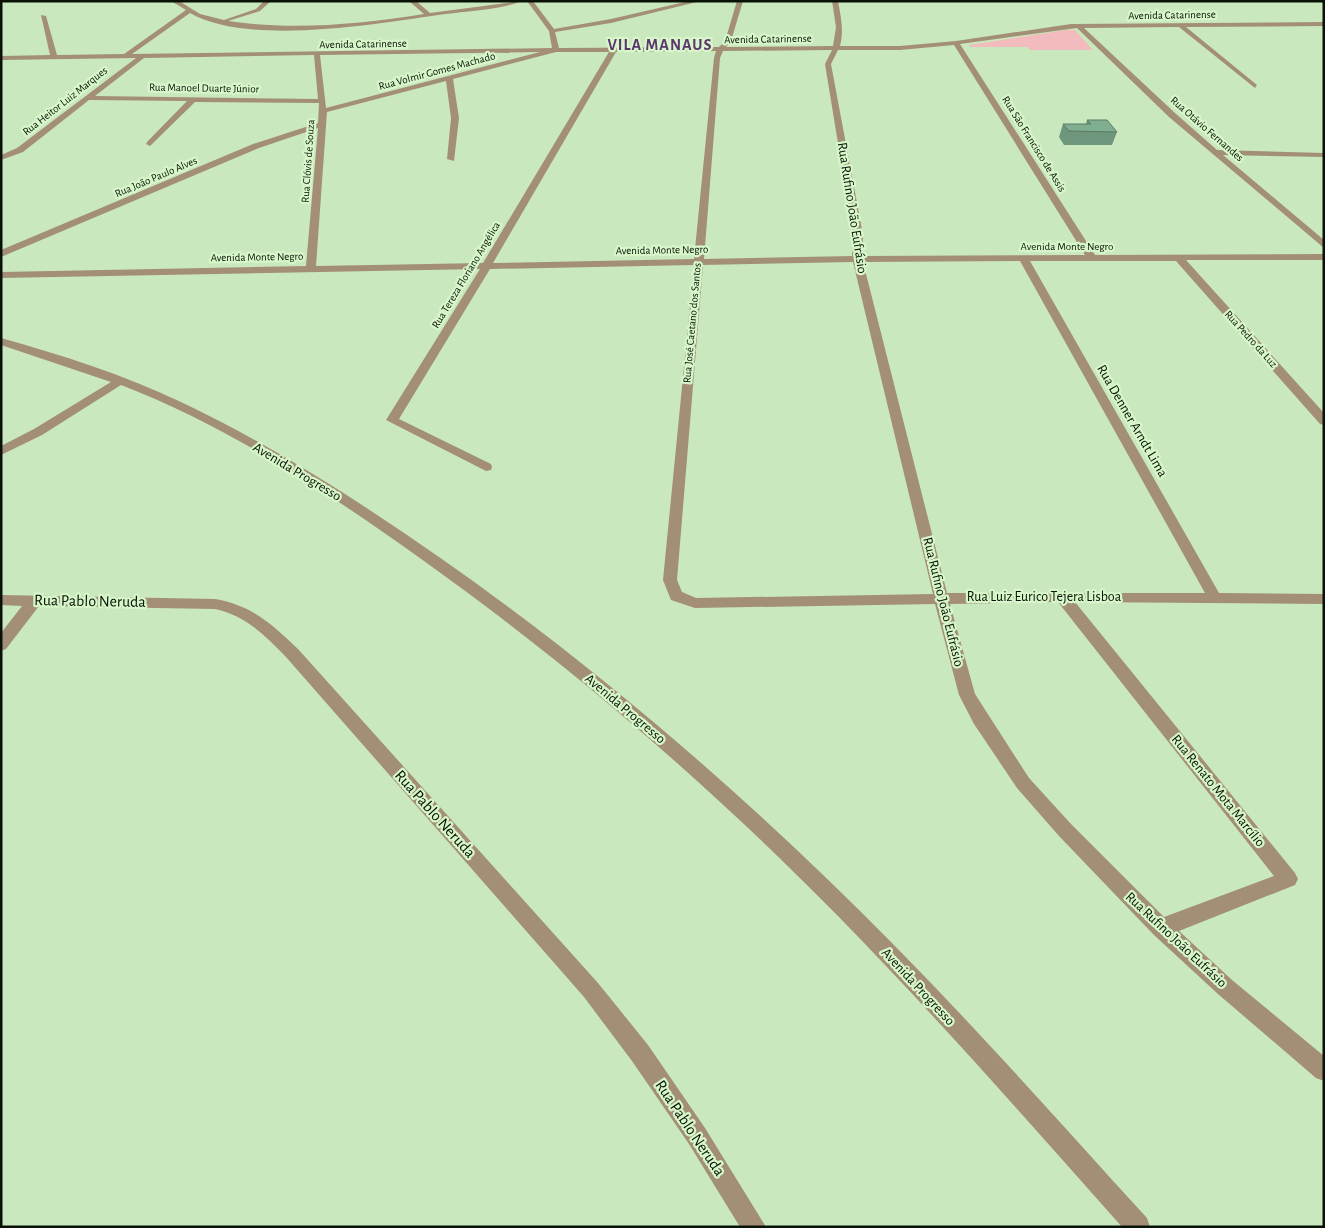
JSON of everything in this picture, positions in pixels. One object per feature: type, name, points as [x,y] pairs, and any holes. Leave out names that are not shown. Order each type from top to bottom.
[{"type":"street","points":[[174,1],[188,11],[223,21],[276,28],[317,28],[429,15],[518,1]]},
{"type":"street","points":[[223,21],[258,10],[268,1]]},
{"type":"street","points":[[412,1],[429,15]]},
{"type":"street","points":[[530,1],[552,31],[556,50]]},
{"type":"street","points":[[552,31],[628,17],[698,1]]},
{"type":"street","points":[[720,50],[728,41],[740,1]]},
{"type":"street","name":"Rua Rufino João Eufrásio","points":[[834,1],[841,35],[837,49],[828,64],[858,235],[857,259],[957,662],[967,695],[999,749],[1024,783],[1065,830],[1161,928],[1225,987],[1324,1070]]},
{"type":"street","points":[[124,57],[188,11]]},
{"type":"street","points":[[43,16],[54,58]]},
{"type":"street","name":"Avenida Catarinense","points":[[1,58],[916,47],[1079,26],[1324,24]]},
{"type":"street","points":[[1180,25],[1255,86]]},
{"type":"street","name":"Rua Otávio Fernandes","points":[[1079,26],[1145,90],[1324,245]]},
{"type":"street","name":"Rua São Francisco de Assis","points":[[956,43],[1092,258]]},
{"type":"street","name":"Rua Volmir Gomes Machado","points":[[323,111],[556,50]]},
{"type":"street","name":"Rua Tereza Floriano Angélica","points":[[486,467],[392,420],[487,265],[613,50]]},
{"type":"street","name":"Rua José Caetano dos Santos","points":[[676,596],[670,580],[698,262],[720,50]]},
{"type":"street","name":"Rua Clóvis de Souza","points":[[311,269],[323,111],[320,101],[317,55]]},
{"type":"street","name":"Rua Heitor Luiz Marques","points":[[1,158],[20,150],[141,57]]},
{"type":"street","points":[[449,78],[455,118],[451,159]]},
{"type":"street","name":"Rua Manoel Duarte Júnior","points":[[87,98],[320,101]]},
{"type":"street","points":[[150,144],[193,99]]},
{"type":"street","name":"Rua João Paulo Alves","points":[[1,254],[247,150],[322,124]]},
{"type":"street","points":[[1216,152],[1324,155]]},
{"type":"street","name":"Avenida Monte Negro","points":[[1,275],[857,259],[1324,257]]},
{"type":"street","name":"Rua Denner Arndt Lima","points":[[1023,258],[1215,598]]},
{"type":"street","name":"Rua Pedro da Luz","points":[[1179,258],[1324,421]]},
{"type":"street","name":"Avenida Progresso","points":[[1,340],[120,381],[173,403],[236,435],[299,472],[388,529],[466,583],[631,713],[791,858],[889,955],[1138,1227]]},
{"type":"street","points":[[1,451],[53,424],[120,381]]},
{"type":"street","name":"Rua Luiz Eurico Tejera Lisboa","points":[[676,596],[694,603],[1062,597],[1324,599]]},
{"type":"street","name":"Rua Renato Mota Marcílio","points":[[1062,597],[1288,879],[1161,928]]},
{"type":"street","name":"Rua Pablo Neruda","points":[[1,600],[215,604],[233,606],[247,612],[266,626],[591,990],[640,1053],[697,1136],[754,1227]]},
{"type":"street","points":[[1,645],[36,600]]},
{"type":"shaded area","points":[[1075,30],[1093,50],[1030,50],[1028,47],[970,47],[969,45]]},
{"type":"building","points":[[1087,120],[1107,120],[1117,132],[1069,131],[1063,124],[1091,124]]},
{"type":"district","name":"VILA MANAUS","points":[[660,45]]}]
